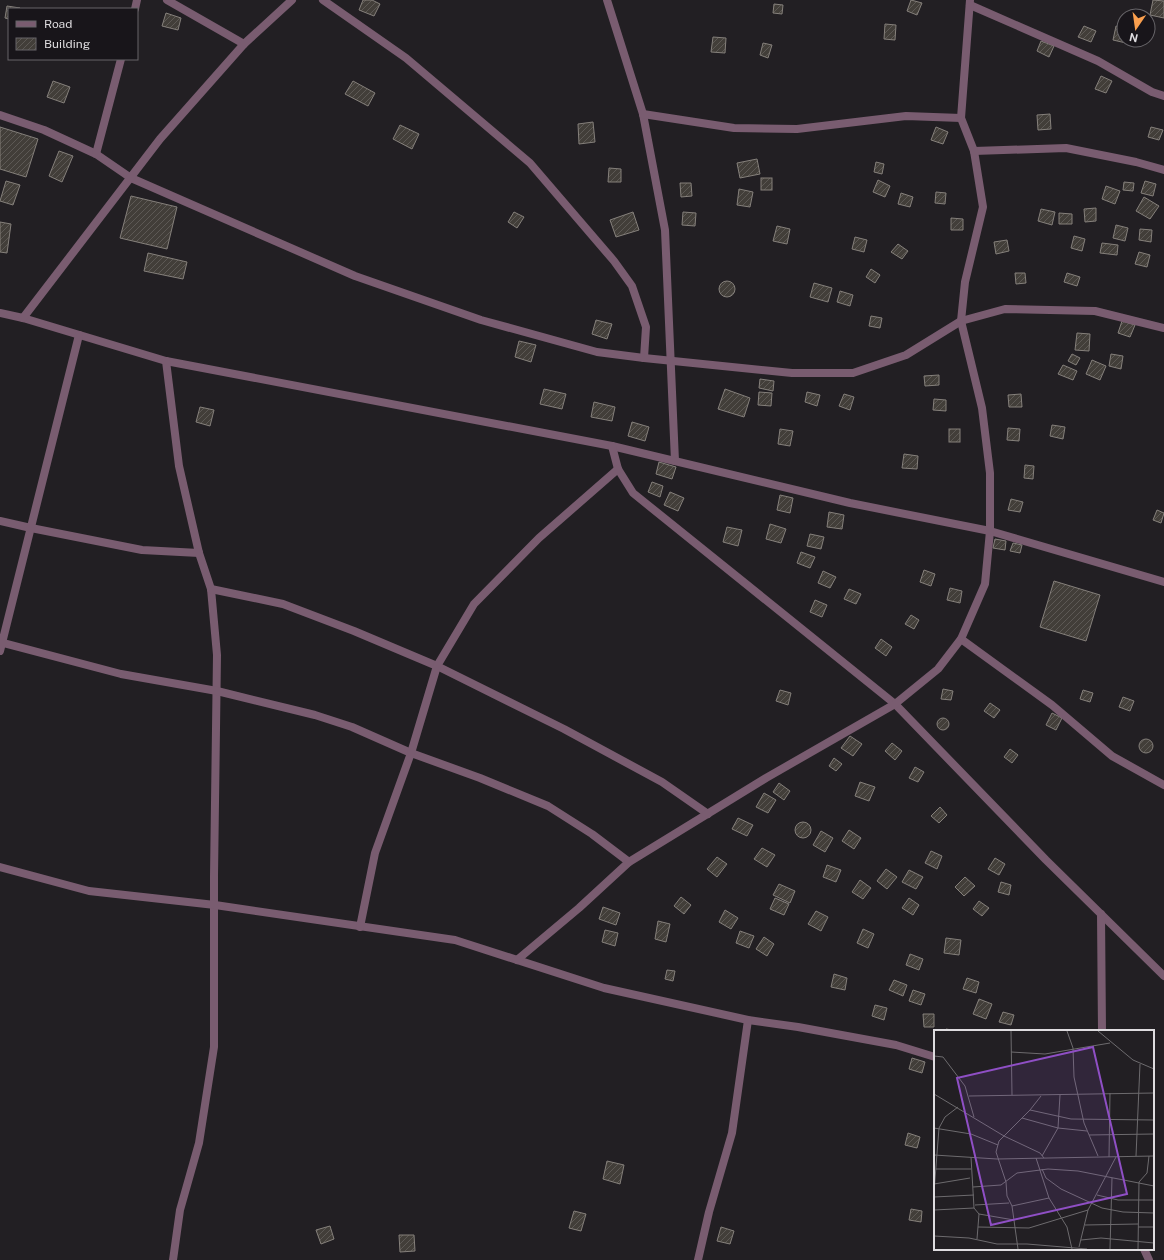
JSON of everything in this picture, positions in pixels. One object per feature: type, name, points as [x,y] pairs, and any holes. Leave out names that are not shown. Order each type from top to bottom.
[{"type":"street","points":[[167,0],[244,44]]},
{"type":"street","points":[[23,318],[160,139],[244,44],[292,0]]},
{"type":"street","points":[[323,0],[406,58],[530,164],[614,261],[632,286],[646,327],[644,358]]},
{"type":"street","points":[[607,0],[643,114],[665,230],[675,461]]},
{"type":"street","points":[[517,960],[579,908],[629,862],[766,778],[895,704],[938,669],[961,639],[985,584],[990,531],[990,473],[982,408],[961,321],[965,282],[983,207],[974,151],[961,118],[970,2],[1098,62],[1152,92],[1164,96]]},
{"type":"street","points":[[96,154],[121,60]]},
{"type":"street","points":[[643,114],[734,128],[797,129],[906,116],[961,118]]},
{"type":"street","points":[[0,115],[44,130],[96,154],[131,178],[355,276],[495,324],[597,352],[792,373],[853,373],[906,355],[961,321],[1005,309],[1095,312],[1164,328]]},
{"type":"street","points":[[974,151],[1066,148],[1136,162],[1164,170]]},
{"type":"street","points":[[0,313],[23,318],[166,361],[612,446],[850,503],[990,531],[1164,582]]},
{"type":"street","points":[[0,651],[1,642],[79,335]]},
{"type":"street","points":[[166,361],[179,466],[199,554],[211,589],[217,655],[214,1047],[199,1143],[180,1210],[173,1260]]},
{"type":"street","points":[[612,446],[618,469],[633,493],[895,704],[1046,860],[1164,976]]},
{"type":"street","points":[[360,927],[375,853],[410,753],[437,666],[474,604],[540,538],[618,469]]},
{"type":"street","points":[[0,521],[142,550],[199,554]]},
{"type":"street","points":[[211,589],[283,604],[354,631],[437,666],[564,729],[662,782],[708,814]]},
{"type":"street","points":[[961,639],[1052,705],[1112,756],[1164,785]]},
{"type":"street","points":[[1,642],[121,674],[217,691],[315,715],[352,727],[410,753],[480,778],[548,806],[592,834],[629,862]]},
{"type":"street","points":[[0,867],[89,891],[214,905],[455,940],[604,988],[748,1020],[798,1027],[896,1045],[934,1057]]},
{"type":"street","points":[[1101,914],[1102,1030]]},
{"type":"street","points":[[698,1260],[709,1212],[732,1133],[748,1020]]},
{"type":"street","points":[[1145,1250],[1150,1260]]},
{"type":"building","points":[[363,0],[372,0],[380,4],[374,16],[359,10]]},
{"type":"building","points":[[911,0],[922,3],[917,15],[907,11]]},
{"type":"building","points":[[1153,0],[1164,1],[1164,18],[1156,16],[1156,8],[1151,8]]},
{"type":"building","points":[[774,4],[783,5],[782,14],[773,13]]},
{"type":"building","points":[[7,6],[20,8],[8,8],[8,19],[5,18]]},
{"type":"building","points":[[166,13],[181,18],[178,30],[162,26]]},
{"type":"building","points":[[885,24],[896,25],[895,40],[884,39]]},
{"type":"building","points":[[1084,26],[1096,31],[1091,42],[1078,37]]},
{"type":"building","points":[[1116,26],[1116,41],[1113,40]]},
{"type":"building","points":[[713,37],[726,38],[725,53],[711,52]]},
{"type":"building","points":[[1041,41],[1054,46],[1049,57],[1037,51]]},
{"type":"building","points":[[763,43],[772,45],[768,58],[760,55]]},
{"type":"building","points":[[1101,76],[1112,81],[1106,93],[1095,89]]},
{"type":"building","points":[[53,81],[70,87],[64,103],[47,97]]},
{"type":"building","points":[[353,81],[375,93],[368,106],[345,94]]},
{"type":"building","points":[[1050,114],[1051,129],[1038,130],[1037,115]]},
{"type":"building","points":[[593,122],[595,142],[579,144],[578,124]]},
{"type":"building","points":[[400,125],[419,134],[412,149],[393,139]]},
{"type":"building","points":[[0,127],[38,139],[26,177],[0,169]]},
{"type":"building","points":[[936,127],[948,132],[943,144],[931,140]]},
{"type":"building","points":[[1151,127],[1163,130],[1159,140],[1148,137]]},
{"type":"building","points":[[59,151],[73,156],[62,182],[49,176]]},
{"type":"building","points":[[757,159],[760,174],[740,178],[737,163]]},
{"type":"building","points":[[876,162],[884,164],[882,174],[874,172]]},
{"type":"building","points":[[609,168],[621,169],[621,182],[608,182]]},
{"type":"building","points":[[761,178],[772,178],[772,190],[761,190]]},
{"type":"building","points":[[878,180],[890,186],[885,197],[873,192]]},
{"type":"building","points":[[6,181],[20,185],[13,205],[0,201]]},
{"type":"building","points":[[1145,181],[1156,184],[1153,196],[1141,193]]},
{"type":"building","points":[[1124,182],[1134,183],[1133,191],[1123,190]]},
{"type":"building","points":[[680,183],[691,183],[692,196],[681,197]]},
{"type":"building","points":[[1106,186],[1120,191],[1115,204],[1102,199]]},
{"type":"building","points":[[739,189],[753,192],[750,207],[737,205]]},
{"type":"building","points":[[936,192],[946,193],[945,204],[935,203]]},
{"type":"building","points":[[901,193],[913,197],[910,207],[898,204]]},
{"type":"building","points":[[131,196],[177,207],[167,249],[120,238]]},
{"type":"building","points":[[1144,197],[1159,206],[1150,219],[1136,211]]},
{"type":"building","points":[[1096,208],[1096,221],[1085,222],[1084,209]]},
{"type":"building","points":[[1041,209],[1055,212],[1052,225],[1038,221]]},
{"type":"building","points":[[514,212],[524,217],[517,228],[508,222]]},
{"type":"building","points":[[633,212],[639,230],[616,237],[610,220]]},
{"type":"building","points":[[683,212],[696,213],[695,226],[682,225]]},
{"type":"building","points":[[1059,213],[1072,214],[1072,224],[1059,224]]},
{"type":"building","points":[[951,218],[963,219],[963,230],[951,230]]},
{"type":"building","points":[[0,222],[11,224],[7,253],[0,252]]},
{"type":"building","points":[[1116,225],[1128,228],[1125,241],[1113,238]]},
{"type":"building","points":[[777,226],[790,229],[787,244],[773,241]]},
{"type":"building","points":[[1140,229],[1152,230],[1151,242],[1139,240]]},
{"type":"building","points":[[1074,236],[1085,239],[1082,251],[1071,248]]},
{"type":"building","points":[[855,237],[867,240],[864,252],[852,249]]},
{"type":"building","points":[[1007,240],[1009,251],[996,254],[994,242]]},
{"type":"building","points":[[1102,243],[1118,245],[1117,255],[1100,253]]},
{"type":"building","points":[[898,244],[908,251],[902,259],[891,252]]},
{"type":"building","points":[[1139,252],[1150,255],[1147,267],[1135,264]]},
{"type":"building","points":[[148,253],[187,262],[183,279],[144,271]]},
{"type":"building","points":[[871,269],[880,275],[875,283],[866,277]]},
{"type":"building","points":[[1015,273],[1025,273],[1026,283],[1016,284]]},
{"type":"building","points":[[1067,273],[1080,277],[1077,286],[1064,282]]},
{"type":"building","points":[[724,281],[730,281],[735,286],[733,295],[730,297],[724,297],[719,292],[719,286]]},
{"type":"building","points":[[814,283],[832,288],[828,302],[810,297]]},
{"type":"building","points":[[840,291],[853,295],[850,306],[837,302]]},
{"type":"building","points":[[871,316],[882,318],[880,328],[869,326]]},
{"type":"building","points":[[596,320],[612,324],[607,339],[592,334]]},
{"type":"building","points":[[1122,321],[1135,325],[1130,337],[1118,333]]},
{"type":"building","points":[[1077,333],[1090,334],[1089,351],[1075,350]]},
{"type":"building","points":[[519,341],[536,345],[531,362],[515,357]]},
{"type":"building","points":[[1072,354],[1080,358],[1076,365],[1068,361]]},
{"type":"building","points":[[1111,354],[1123,356],[1121,369],[1109,366]]},
{"type":"building","points":[[1092,360],[1106,366],[1100,380],[1086,374]]},
{"type":"building","points":[[1063,365],[1077,371],[1073,380],[1058,374]]},
{"type":"building","points":[[939,375],[939,385],[925,386],[924,376]]},
{"type":"building","points":[[760,379],[774,381],[773,391],[759,388]]},
{"type":"building","points":[[544,389],[566,394],[562,409],[540,404]]},
{"type":"building","points":[[725,389],[750,398],[744,417],[718,409]]},
{"type":"building","points":[[759,392],[772,393],[771,406],[758,405]]},
{"type":"building","points":[[807,392],[820,395],[817,406],[805,402]]},
{"type":"building","points":[[844,394],[854,397],[850,410],[839,406]]},
{"type":"building","points":[[1021,394],[1022,407],[1009,407],[1008,395]]},
{"type":"building","points":[[934,399],[946,400],[946,411],[933,410]]},
{"type":"building","points":[[594,402],[615,407],[612,421],[591,417]]},
{"type":"building","points":[[200,407],[214,410],[210,426],[196,422]]},
{"type":"building","points":[[632,422],[649,427],[645,441],[628,436]]},
{"type":"building","points":[[1052,425],[1065,427],[1063,439],[1050,436]]},
{"type":"building","points":[[1008,428],[1020,429],[1019,441],[1007,440]]},
{"type":"building","points":[[780,429],[793,431],[790,446],[778,444]]},
{"type":"building","points":[[949,429],[960,429],[960,442],[949,442]]},
{"type":"building","points":[[904,454],[918,456],[917,469],[902,468]]},
{"type":"building","points":[[659,462],[676,467],[672,479],[656,474]]},
{"type":"building","points":[[1025,465],[1034,466],[1033,479],[1024,478]]},
{"type":"building","points":[[652,482],[663,486],[660,497],[648,492]]},
{"type":"building","points":[[670,492],[684,498],[678,511],[664,505]]},
{"type":"building","points":[[780,495],[793,498],[790,513],[777,510]]},
{"type":"building","points":[[1011,499],[1023,502],[1020,512],[1008,510]]},
{"type":"building","points":[[1157,510],[1164,513],[1161,523],[1153,520]]},
{"type":"building","points":[[829,512],[844,515],[842,529],[827,527]]},
{"type":"building","points":[[770,524],[786,529],[781,543],[766,539]]},
{"type":"building","points":[[727,527],[742,530],[738,546],[723,542]]},
{"type":"building","points":[[810,534],[824,537],[821,549],[807,546]]},
{"type":"building","points":[[995,539],[1006,541],[1005,550],[993,548]]},
{"type":"building","points":[[1013,543],[1022,545],[1020,553],[1010,551]]},
{"type":"building","points":[[801,552],[815,557],[810,568],[797,563]]},
{"type":"building","points":[[924,570],[935,574],[931,586],[920,582]]},
{"type":"building","points":[[823,571],[836,577],[830,588],[818,583]]},
{"type":"building","points":[[1054,581],[1100,595],[1086,641],[1040,627]]},
{"type":"building","points":[[950,588],[962,591],[960,603],[947,600]]},
{"type":"building","points":[[849,589],[861,594],[856,604],[844,599]]},
{"type":"building","points":[[815,600],[827,605],[822,617],[810,612]]},
{"type":"building","points":[[911,615],[919,620],[914,629],[905,624]]},
{"type":"building","points":[[881,639],[892,647],[886,656],[875,648]]},
{"type":"building","points":[[943,689],[953,691],[951,700],[941,699]]},
{"type":"building","points":[[780,690],[791,693],[788,705],[776,701]]},
{"type":"building","points":[[1083,690],[1093,693],[1090,702],[1080,699]]},
{"type":"building","points":[[1123,697],[1134,701],[1130,711],[1119,707]]},
{"type":"building","points":[[990,703],[1000,710],[994,718],[984,711]]},
{"type":"building","points":[[1052,713],[1062,718],[1056,730],[1046,725]]},
{"type":"building","points":[[941,718],[945,718],[949,724],[945,730],[941,730],[937,726],[937,722]]},
{"type":"building","points":[[850,736],[862,744],[853,756],[841,748]]},
{"type":"building","points":[[1146,739],[1151,741],[1153,746],[1151,751],[1146,753],[1141,751],[1139,746],[1141,741]]},
{"type":"building","points":[[892,743],[902,751],[895,760],[885,751]]},
{"type":"building","points":[[1010,749],[1018,755],[1012,763],[1004,757]]},
{"type":"building","points":[[834,758],[842,764],[836,771],[829,766]]},
{"type":"building","points":[[915,767],[924,772],[918,782],[909,778]]},
{"type":"building","points":[[860,782],[875,787],[869,801],[855,796]]},
{"type":"building","points":[[779,783],[790,791],[784,800],[773,792]]},
{"type":"building","points":[[764,793],[776,800],[768,813],[756,807]]},
{"type":"building","points":[[940,807],[947,815],[939,823],[931,816]]},
{"type":"building","points":[[738,818],[753,825],[747,836],[732,829]]},
{"type":"building","points":[[803,822],[809,824],[811,830],[809,836],[803,838],[797,836],[795,830],[797,824]]},
{"type":"building","points":[[849,830],[861,838],[854,849],[842,841]]},
{"type":"building","points":[[821,831],[833,838],[825,852],[813,845]]},
{"type":"building","points":[[762,848],[775,855],[767,867],[754,859]]},
{"type":"building","points":[[931,851],[942,856],[937,869],[925,863]]},
{"type":"building","points":[[717,857],[727,864],[717,877],[707,869]]},
{"type":"building","points":[[995,858],[1005,864],[999,875],[988,869]]},
{"type":"building","points":[[827,865],[841,870],[836,882],[823,877]]},
{"type":"building","points":[[886,869],[897,877],[887,889],[877,881]]},
{"type":"building","points":[[909,870],[923,877],[916,889],[902,882]]},
{"type":"building","points":[[965,877],[975,886],[964,896],[955,887]]},
{"type":"building","points":[[860,880],[871,888],[863,899],[852,892]]},
{"type":"building","points":[[1001,882],[1011,885],[1009,895],[998,892]]},
{"type":"building","points":[[779,884],[795,891],[790,903],[773,895]]},
{"type":"building","points":[[681,897],[691,905],[684,914],[674,906]]},
{"type":"building","points":[[775,898],[789,904],[784,915],[770,909]]},
{"type":"building","points":[[909,898],[919,905],[913,915],[902,908]]},
{"type":"building","points":[[979,901],[989,908],[982,916],[973,909]]},
{"type":"building","points":[[603,907],[620,913],[616,925],[599,919]]},
{"type":"building","points":[[725,910],[738,918],[731,929],[719,922]]},
{"type":"building","points":[[816,911],[828,917],[821,931],[808,924]]},
{"type":"building","points":[[658,921],[670,924],[666,942],[655,939]]},
{"type":"building","points":[[863,929],[874,934],[868,948],[857,943]]},
{"type":"building","points":[[605,930],[618,933],[615,946],[602,942]]},
{"type":"building","points":[[740,931],[754,936],[749,948],[736,943]]},
{"type":"building","points":[[764,937],[774,944],[767,956],[756,949]]},
{"type":"building","points":[[946,938],[961,940],[959,955],[944,953]]},
{"type":"building","points":[[910,954],[923,959],[919,970],[906,965]]},
{"type":"building","points":[[667,970],[675,971],[673,981],[665,979]]},
{"type":"building","points":[[834,974],[847,978],[845,990],[831,987]]},
{"type":"building","points":[[967,978],[979,982],[976,993],[963,989]]},
{"type":"building","points":[[894,980],[907,985],[903,996],[889,990]]},
{"type":"building","points":[[913,990],[925,994],[921,1005],[909,1001]]},
{"type":"building","points":[[979,999],[992,1004],[986,1019],[973,1014]]},
{"type":"building","points":[[875,1005],[887,1008],[884,1020],[872,1016]]},
{"type":"building","points":[[1003,1012],[1014,1015],[1011,1025],[999,1022]]},
{"type":"building","points":[[923,1014],[934,1014],[934,1027],[924,1027]]},
{"type":"building","points":[[912,1058],[925,1062],[922,1073],[909,1069]]},
{"type":"building","points":[[908,1133],[920,1137],[917,1148],[905,1145]]},
{"type":"building","points":[[607,1161],[624,1165],[620,1184],[603,1179]]},
{"type":"building","points":[[911,1209],[922,1211],[921,1222],[909,1220]]},
{"type":"building","points":[[574,1211],[586,1214],[581,1231],[569,1228]]},
{"type":"building","points":[[330,1226],[334,1239],[321,1244],[316,1230]]},
{"type":"building","points":[[721,1227],[734,1231],[730,1244],[717,1241]]},
{"type":"building","points":[[399,1235],[414,1235],[415,1251],[400,1252]]}]
